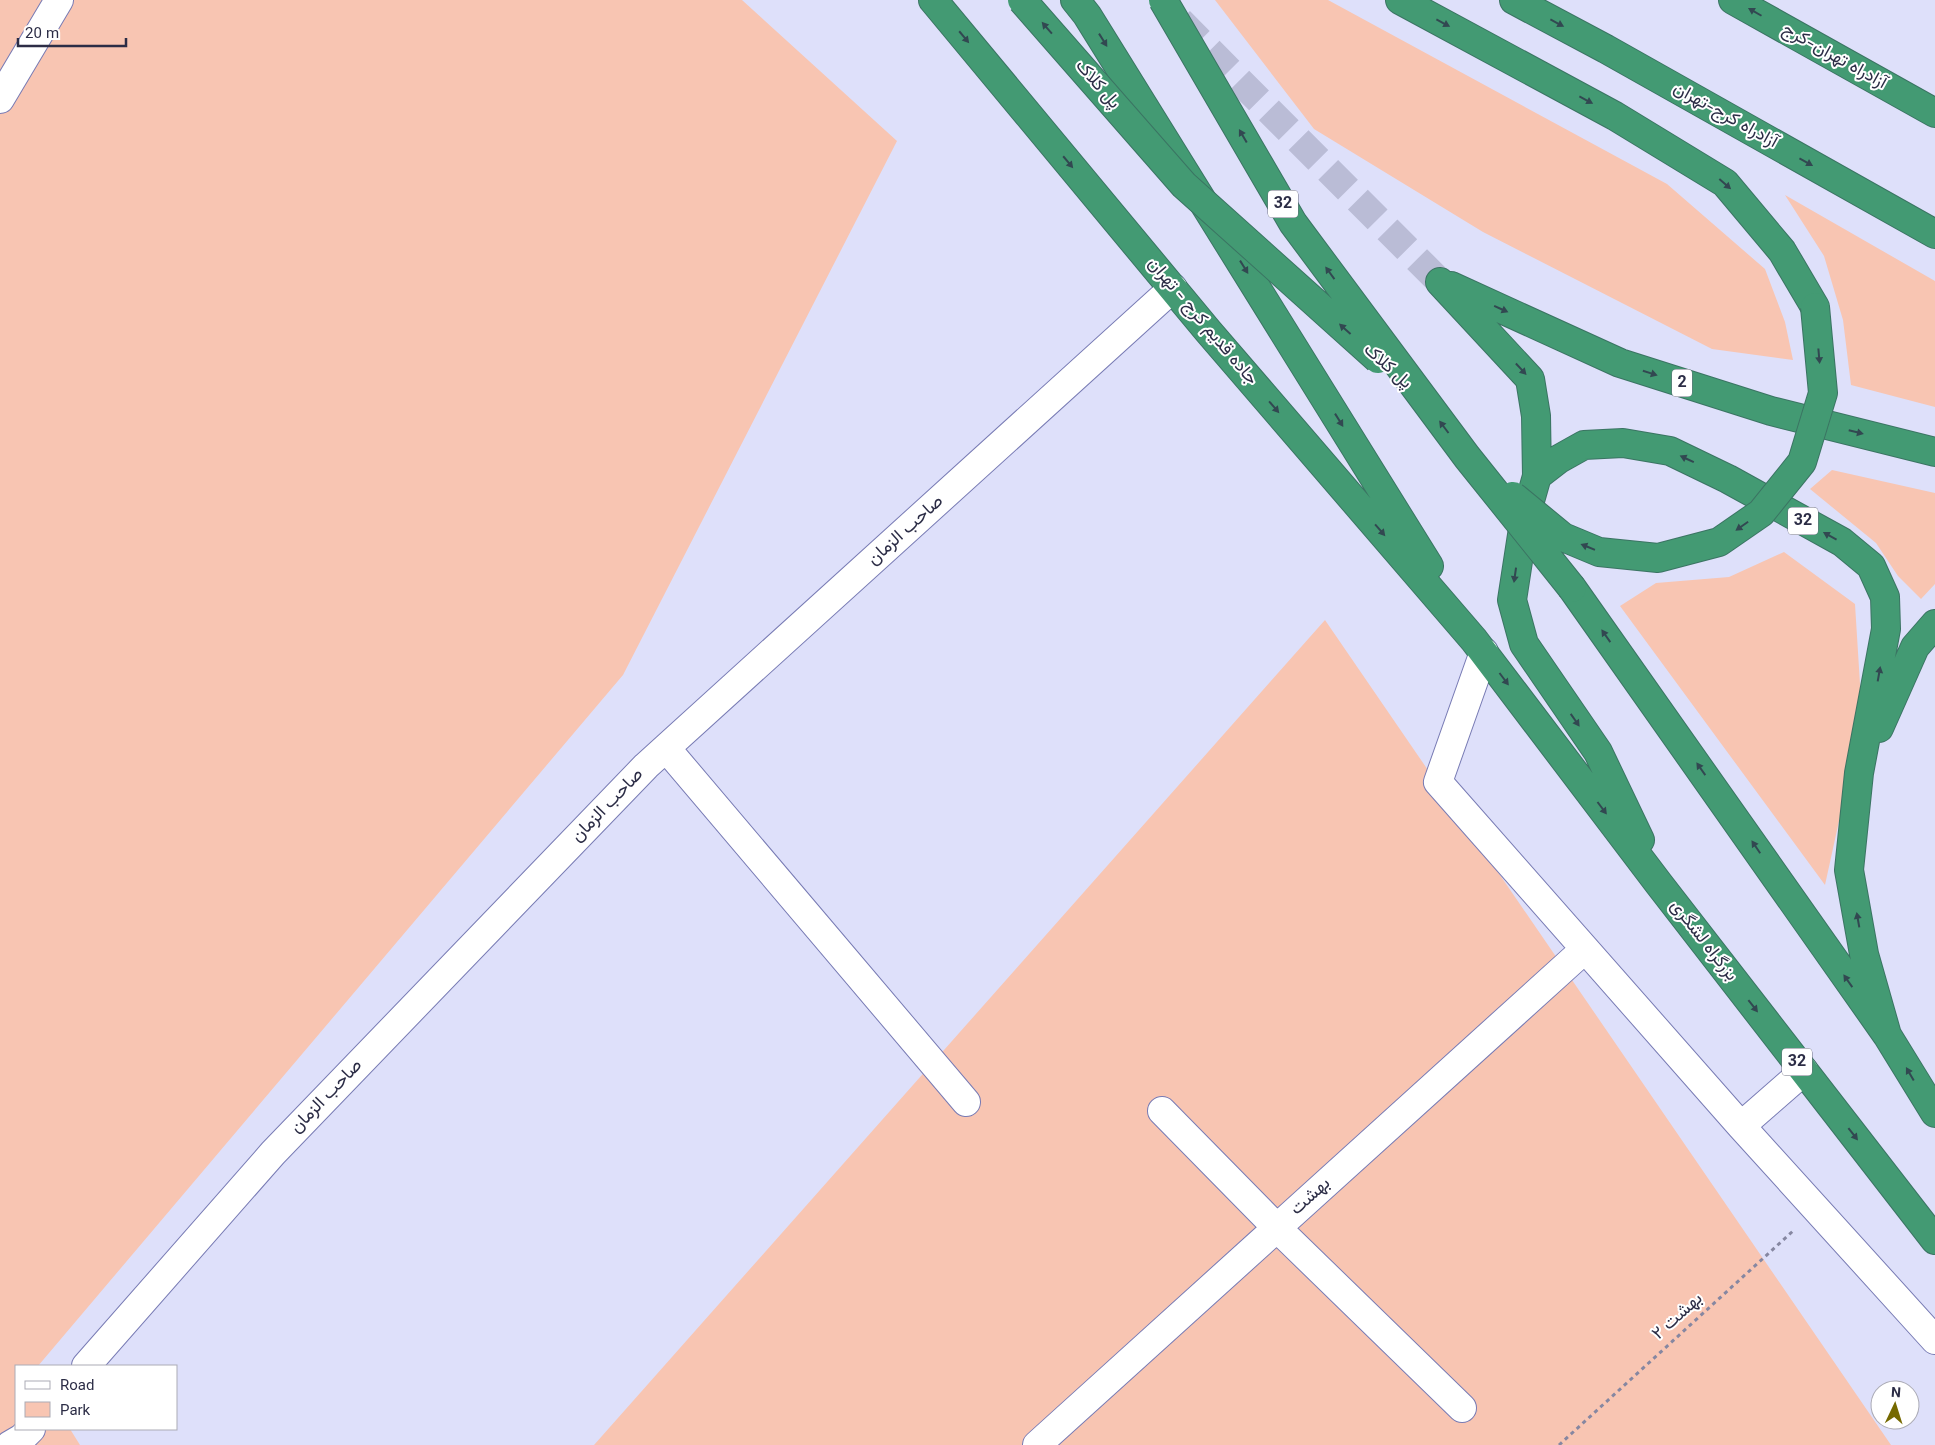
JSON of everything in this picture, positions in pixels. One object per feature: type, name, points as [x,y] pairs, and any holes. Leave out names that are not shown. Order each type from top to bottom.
[{"type":"highway","name":"جاده قدیم کرج - تهران","points":[[933,0],[1174,288],[1479,646]]},
{"type":"highway","name":"پل کلاک","points":[[1022,0],[1184,185],[1421,397]]},
{"type":"highway","points":[[1075,0],[1093,24],[1479,646]]},
{"type":"highway","name":"پل کلاک","points":[[1163,0],[1293,223],[1421,397]]},
{"type":"highway","points":[[1400,0],[1615,116],[1725,183],[1782,251],[1814,307],[1823,393],[1802,462],[1761,513],[1719,542],[1658,558],[1599,552],[1563,537],[1467,457]]},
{"type":"highway","name":"آزادراه کرج-تهران","points":[[1514,0],[1606,49],[1935,234]]},
{"type":"highway","name":"آزادراه تهران-کرج","points":[[1733,0],[1935,113]]},
{"type":"highway","name":"32","points":[[1440,282],[1530,379],[1536,416],[1537,476],[1524,522],[1512,600],[1524,644],[1598,752],[1659,884]]},
{"type":"highway","name":"2","points":[[1440,282],[1620,363],[1771,411],[1935,452]]},
{"type":"highway","name":"32","points":[[1421,397],[1572,588],[1729,808],[1887,1035],[1935,1113]]},
{"type":"highway","name":"32","points":[[1537,476],[1560,458],[1584,445],[1623,443],[1670,451],[1728,479],[1842,542],[1871,566],[1885,596],[1886,629],[1859,773],[1848,870],[1864,954],[1887,1035]]},
{"type":"highway","points":[[1859,773],[1916,647],[1935,624]]},
{"type":"highway","name":"بزرگراه لشگری","points":[[1479,646],[1659,884],[1935,1240]]},
{"type":"street","points":[[0,99],[60,0]]},
{"type":"street","name":"صاحب الزمان","points":[[87,1365],[273,1153],[666,748],[1174,288]]},
{"type":"street","points":[[1479,646],[1438,782],[1741,1126],[1935,1340]]},
{"type":"street","points":[[666,748],[966,1102]]},
{"type":"street","name":"بهشت","points":[[1037,1445],[1585,949]]},
{"type":"street","points":[[1741,1126],[1804,1071]]},
{"type":"street","points":[[1162,1110],[1277,1228],[1462,1408]]},
{"type":"street","points":[[10,1445],[22,1438],[30,1430]]},
{"type":"path","name":"بهشت ۲","points":[[1559,1445],[1816,1210]]},
{"type":"green space","points":[[0,0],[742,0],[897,141],[623,675],[39,1365],[15,1365],[15,1430],[71,1430],[80,1445],[0,1445]]},
{"type":"green space","points":[[1215,0],[1328,0],[1667,184],[1765,269],[1785,322],[1793,360],[1712,349],[1483,232],[1314,129]]},
{"type":"green space","points":[[1785,195],[1935,281],[1935,407],[1851,385],[1843,320],[1824,256]]},
{"type":"green space","points":[[1832,470],[1935,493],[1935,584],[1921,599],[1898,576],[1876,543],[1810,489]]},
{"type":"green space","points":[[1784,552],[1855,604],[1862,716],[1825,885],[1620,606],[1656,583],[1729,577]]},
{"type":"green space","points":[[1325,620],[1870,1414],[1870,1430],[1881,1430],[1891,1445],[594,1445]]},
{"type":"tunnel","points":[[1180,21],[1440,282]]}]
